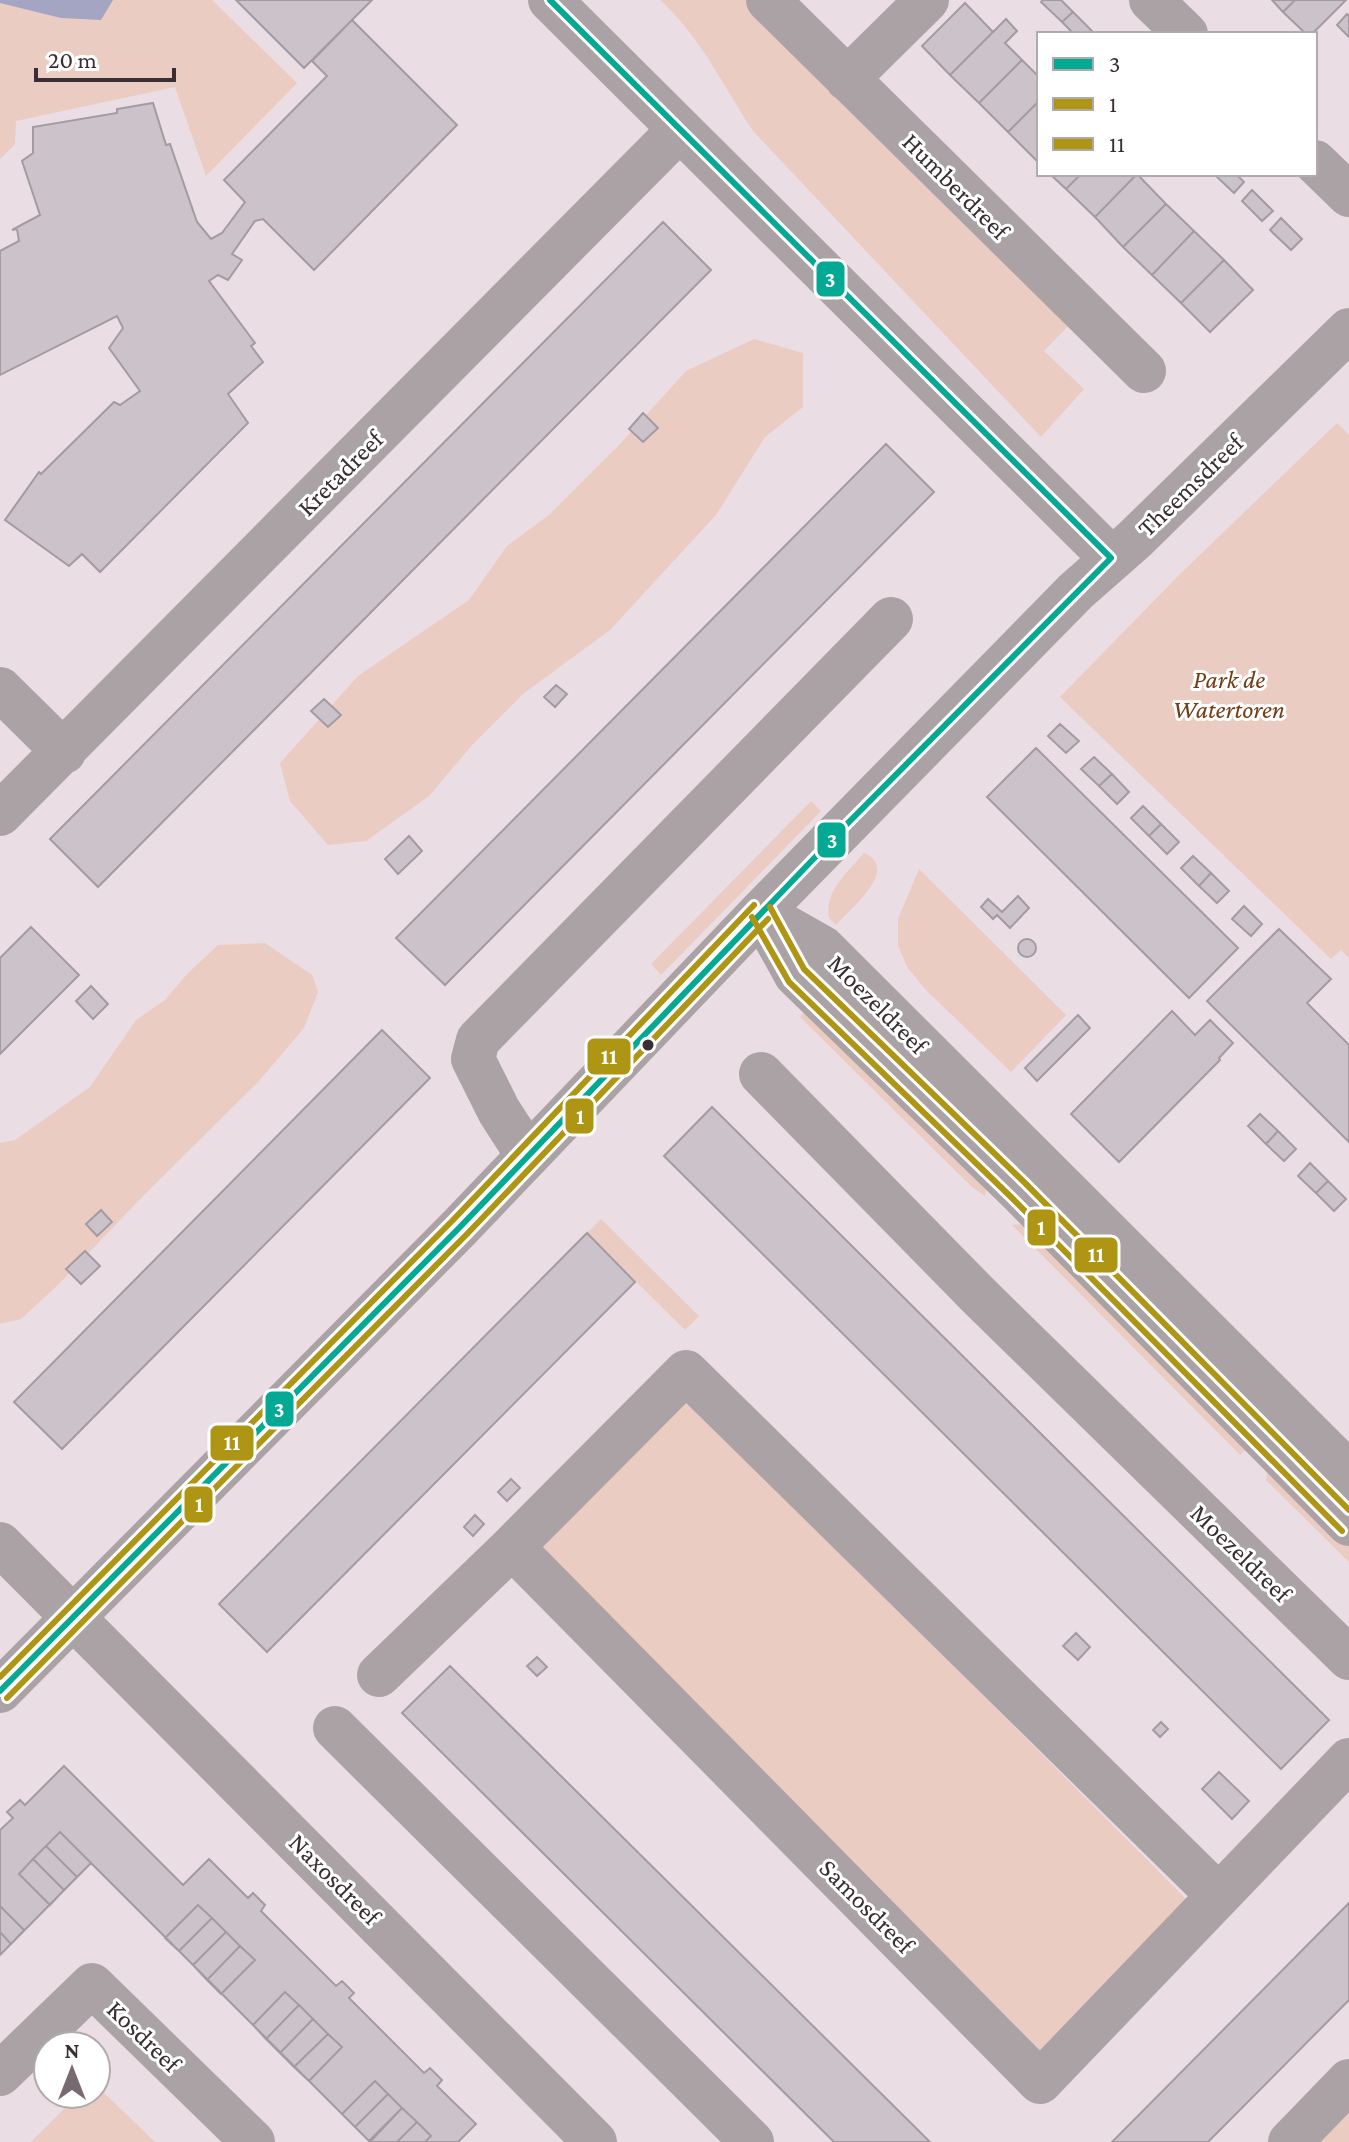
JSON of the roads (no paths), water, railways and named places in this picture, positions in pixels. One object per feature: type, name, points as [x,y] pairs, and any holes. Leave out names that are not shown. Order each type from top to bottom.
[{"type":"street","points":[[550,0],[1111,558]]},
{"type":"street","name":"Humberdreef","points":[[768,0],[1144,371]]},
{"type":"street","points":[[847,79],[927,0]]},
{"type":"street","points":[[1151,0],[1184,32]]},
{"type":"street","name":"Kretadreef","points":[[0,814],[679,130]]},
{"type":"street","points":[[1317,164],[1349,195]]},
{"type":"street","name":"Theemsdreef","points":[[0,1691],[528,1156],[761,912],[1111,558],[1134,540],[1345,341]]},
{"type":"street","points":[[528,1156],[499,1111],[473,1059],[478,1040],[891,619]]},
{"type":"street","points":[[0,689],[64,752]]},
{"type":"street","name":"Moezeldreef","points":[[761,912],[823,948],[1272,1400],[1349,1473]]},
{"type":"street","name":"Moezeldreef","points":[[761,1074],[991,1308],[1349,1658]]},
{"type":"street","points":[[379,1675],[686,1372],[1218,1895]]},
{"type":"street","name":"Moezeldreef","points":[[1272,1400],[1349,1524]]},
{"type":"street","name":"Naxosdreef","points":[[0,1544],[595,2142]]},
{"type":"street","name":"Samosdreef","points":[[512,1547],[1040,2082],[1349,1760]]},
{"type":"street","points":[[335,1728],[752,2142]]},
{"type":"street","name":"Kosdreef","points":[[0,2074],[92,1985],[253,2142]]},
{"type":"street","points":[[1290,2142],[1349,2081]]},
{"type":"water","points":[[0,0],[113,0],[101,20],[61,18],[0,3]]},
{"type":"park label","name":"Park de Watertoren","points":[[1229,694]]}]
